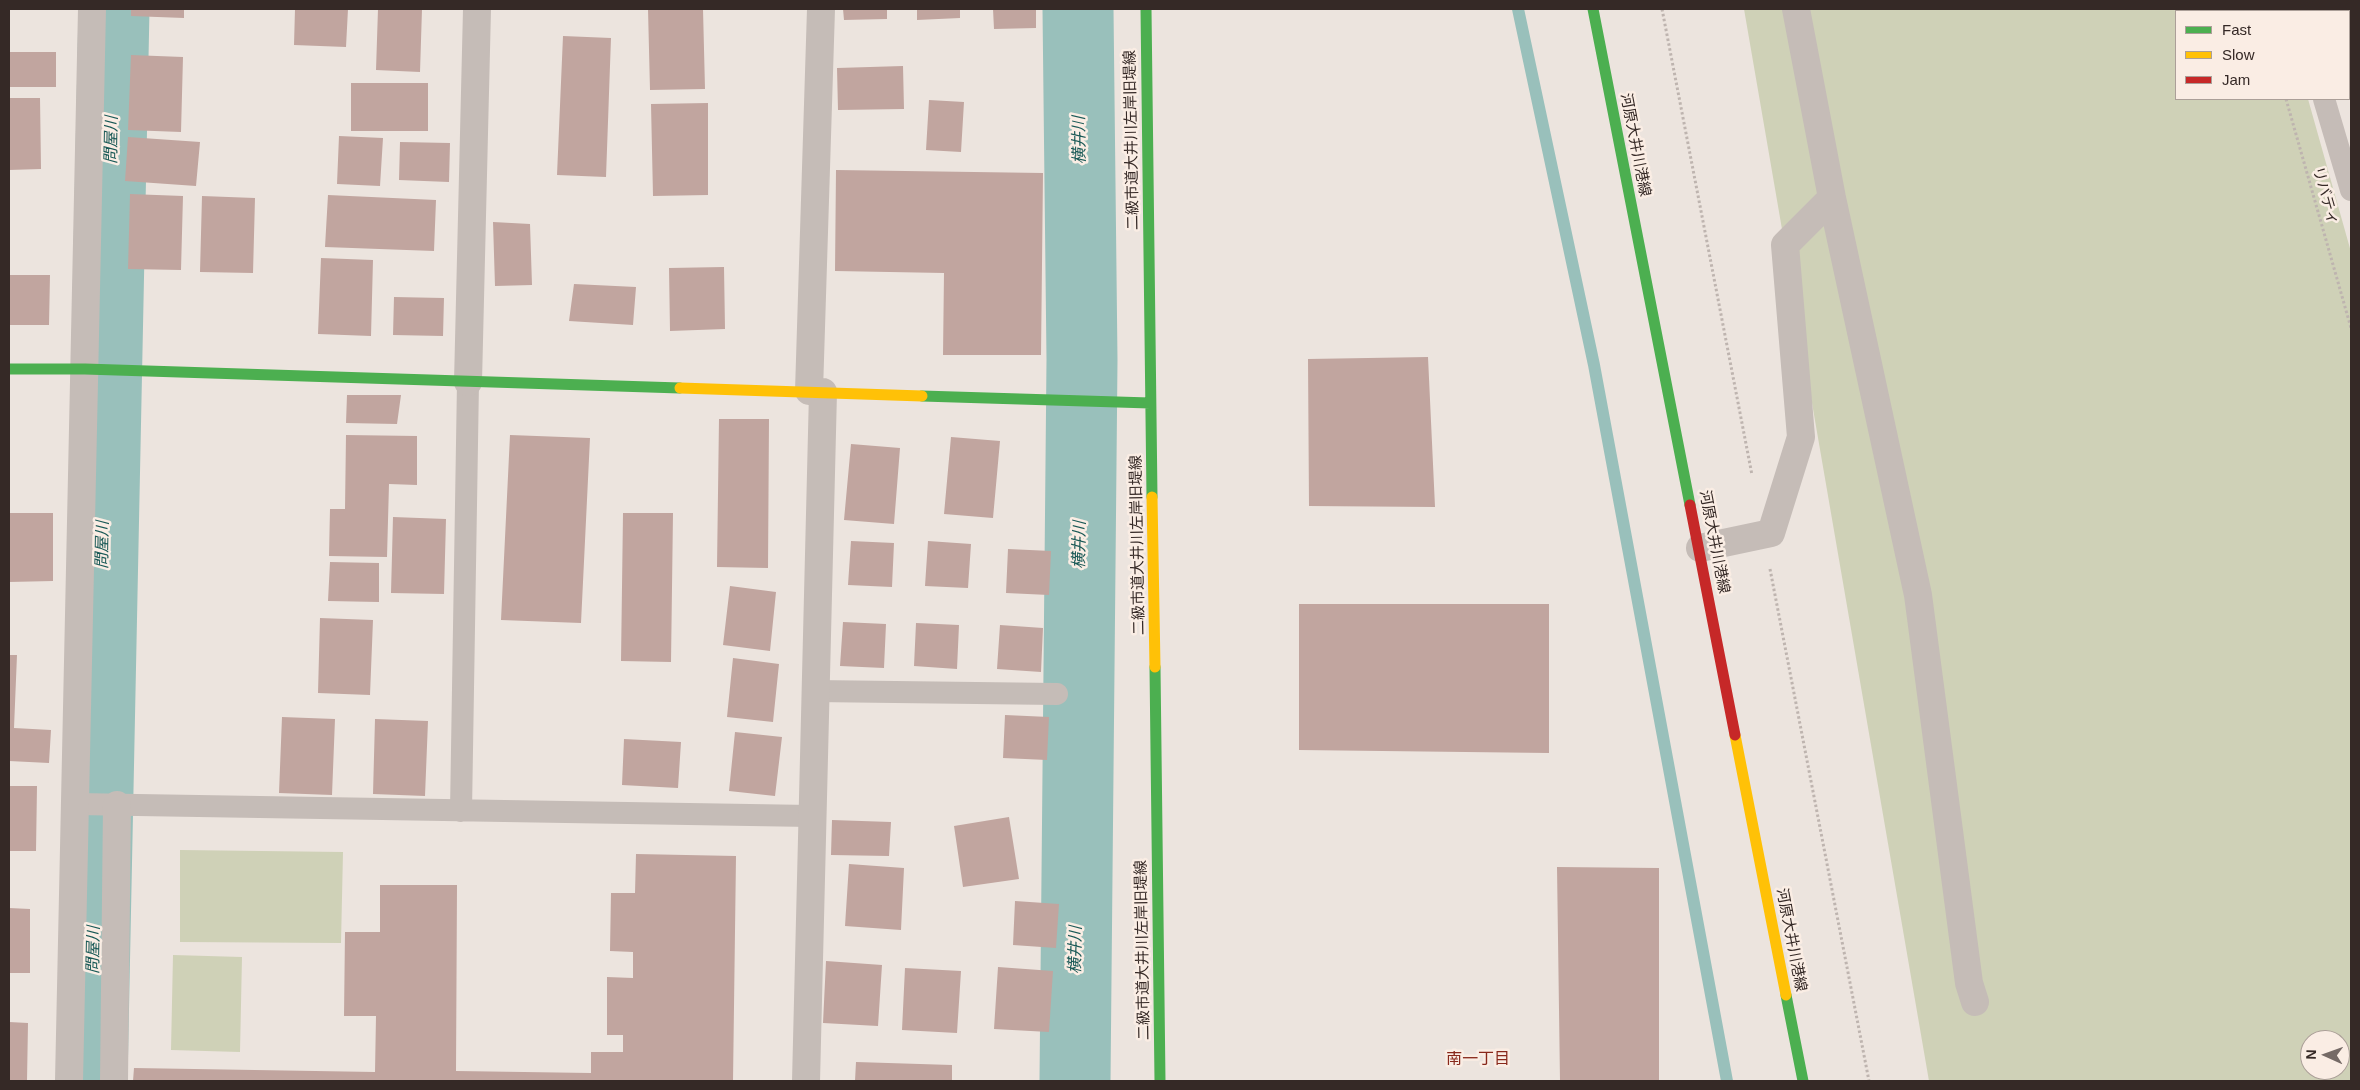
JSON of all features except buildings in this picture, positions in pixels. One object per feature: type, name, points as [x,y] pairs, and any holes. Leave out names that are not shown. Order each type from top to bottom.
[{"type":"street","points":[[69,1081],[92,9]]},
{"type":"street","points":[[468,382],[477,9]]},
{"type":"street","points":[[806,1081],[814,691],[821,9]]},
{"type":"street","name":"二級市道大井川左岸旧堤線","points":[[1146,9],[1160,1081]]},
{"type":"street","name":"河原大井川港線","points":[[1594,9],[1803,1081]]},
{"type":"street","points":[[1796,9],[1832,198],[1918,595],[1969,983],[1975,1002]]},
{"type":"street","points":[[1700,548],[1771,533],[1801,437],[1785,244],[1832,198]]},
{"type":"street","points":[[9,369],[85,369],[1150,403]]},
{"type":"street","points":[[114,1081],[117,804]]},
{"type":"lane","points":[[2324,100],[2351,190]]},
{"type":"lane","points":[[461,810],[468,382]]},
{"type":"lane","points":[[814,691],[1057,694]]},
{"type":"lane","points":[[76,804],[811,816]]},
{"type":"path","name":"リバティ","points":[[2286,100],[2351,328]]},
{"type":"green space","points":[[1744,9],[2282,9],[2175,10],[2175,100],[2308,100],[2351,252],[2351,1081],[1929,1081]]},
{"type":"green space","points":[[180,850],[343,852],[341,943],[180,942]]},
{"type":"green space","points":[[173,955],[242,957],[240,1052],[171,1050]]},
{"type":"waterway","name":"問屋川","points":[[92,1081],[114,9]]},
{"type":"waterway","name":"横井川","points":[[1075,1081],[1082,360],[1078,9]]},
{"type":"waterway","points":[[1518,9],[1594,365],[1727,1081]]},
{"type":"traffic: fast","points":[[1146,9],[1152,497]]},
{"type":"traffic: fast","points":[[1593,9],[1690,505]]},
{"type":"traffic: fast","points":[[9,369],[85,369],[680,388]]},
{"type":"traffic: fast","points":[[922,396],[1150,403]]},
{"type":"traffic: fast","points":[[1155,667],[1160,1081]]},
{"type":"traffic: fast","points":[[1786,995],[1803,1081]]},
{"type":"traffic: slow","points":[[680,388],[922,396]]},
{"type":"traffic: slow","points":[[1152,497],[1155,667]]},
{"type":"traffic: slow","points":[[1735,735],[1786,995]]},
{"type":"traffic: jam","points":[[1690,505],[1735,735]]},
{"type":"district","name":"南一丁目","points":[[1478,1060]]}]
